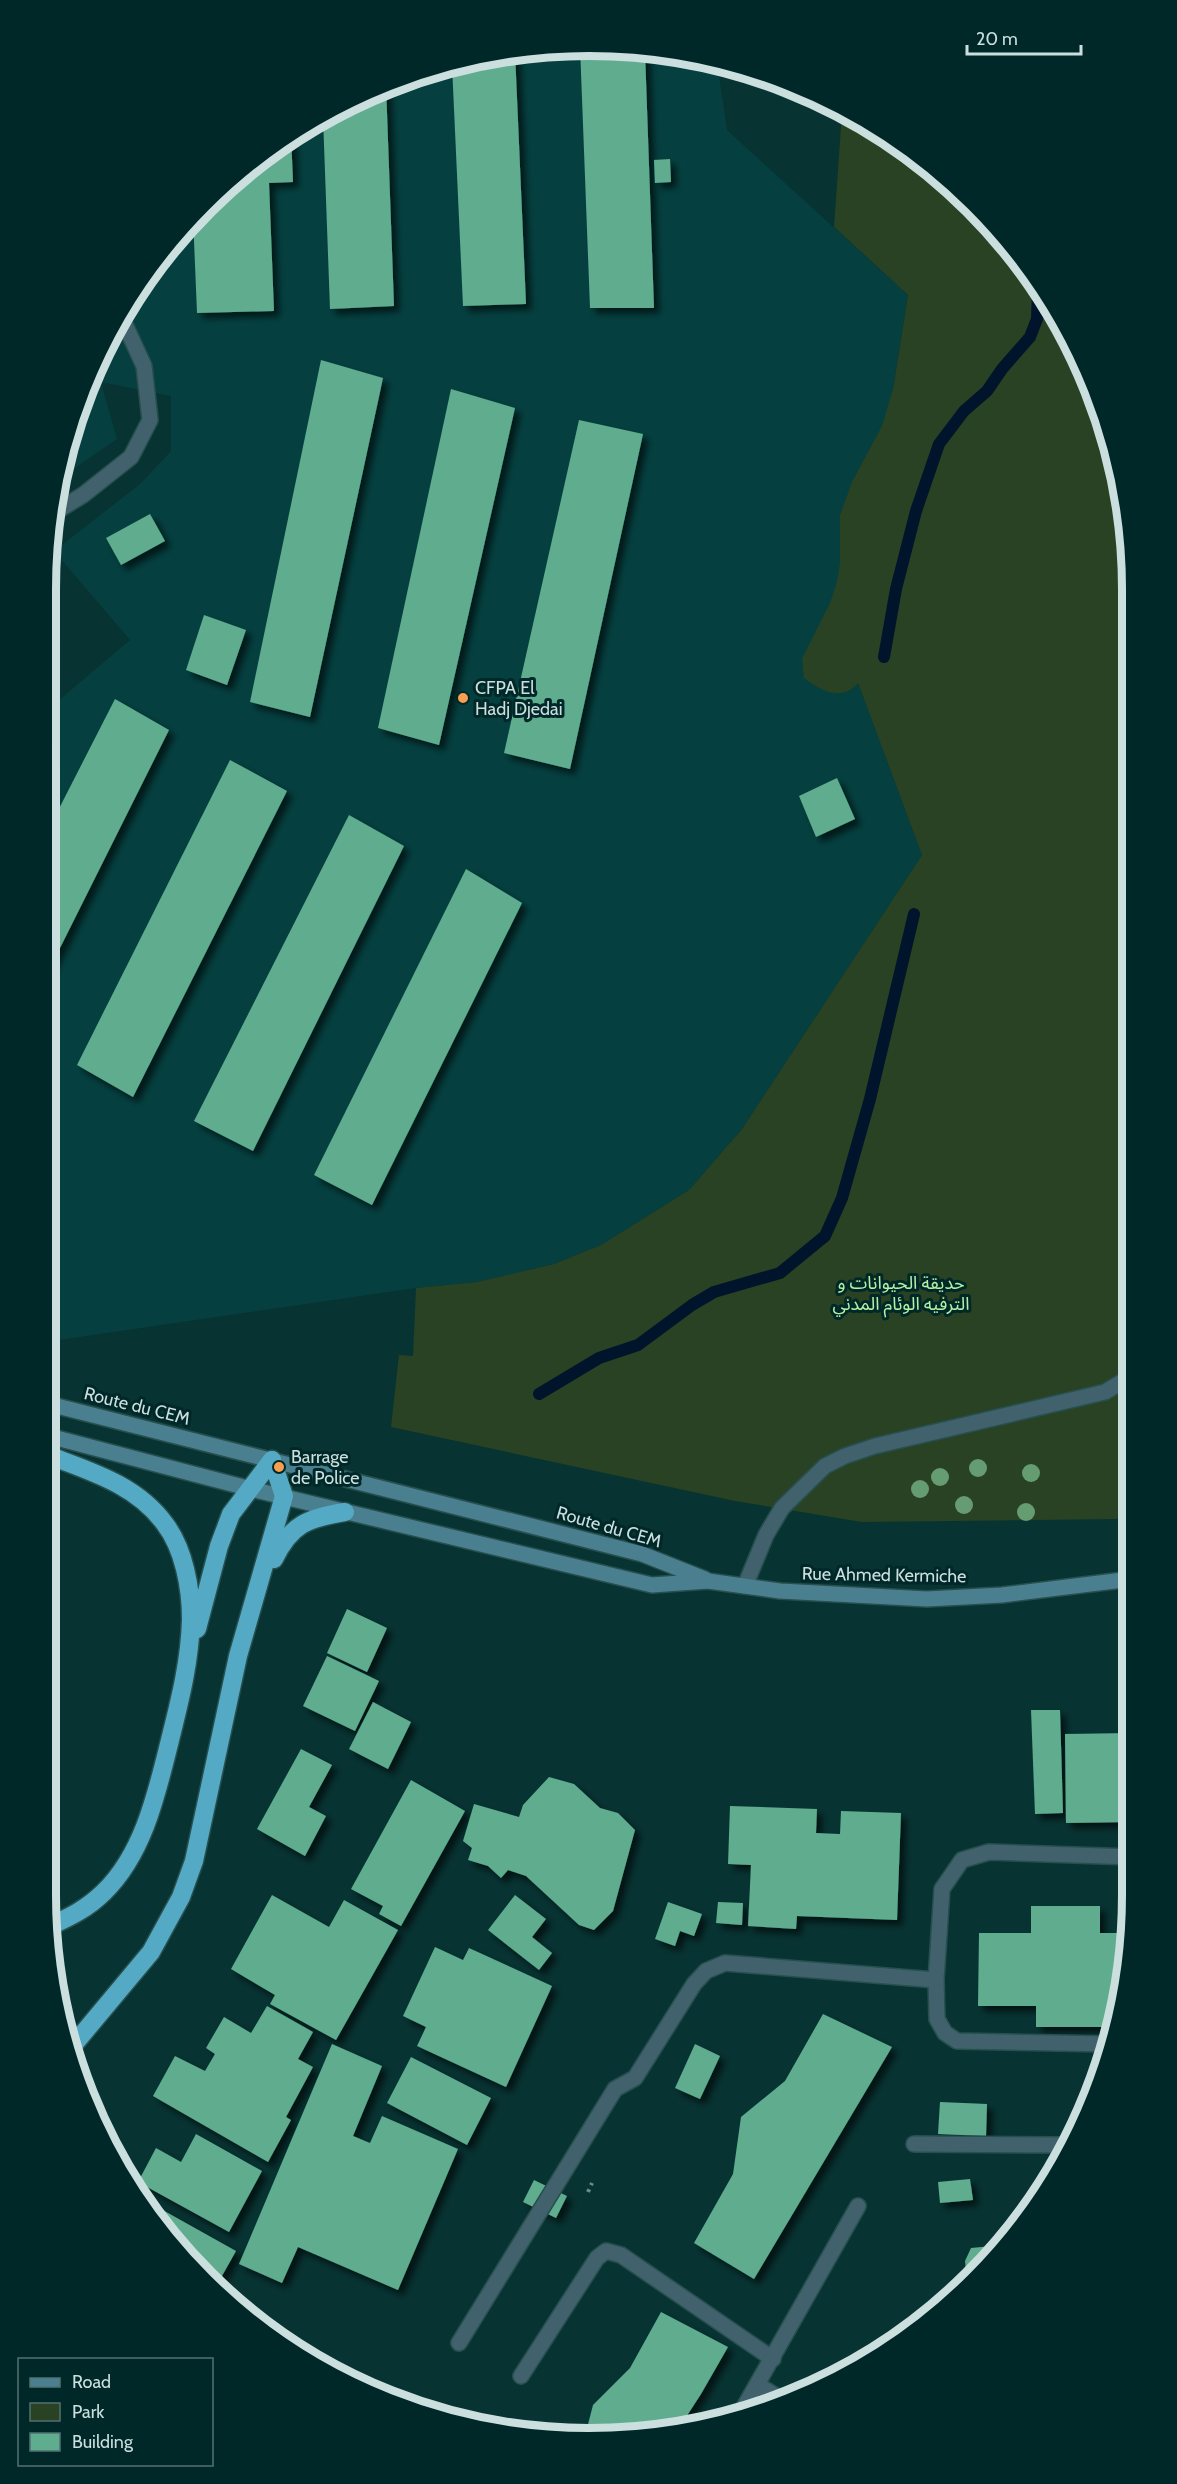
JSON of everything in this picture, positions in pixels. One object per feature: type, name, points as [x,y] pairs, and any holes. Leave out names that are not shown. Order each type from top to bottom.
[{"type":"highway","points":[[56,1458],[126,1488],[149,1505],[166,1525],[179,1549],[188,1583],[191,1618],[185,1681]]},
{"type":"highway","points":[[57,1923],[77,1914],[105,1892],[129,1859],[141,1837],[153,1807],[219,1546],[231,1514],[272,1460]]},
{"type":"highway","points":[[76,2041],[151,1952],[181,1897],[194,1861],[238,1656],[284,1496],[272,1460]]},
{"type":"highway","points":[[238,1656],[270,1568],[288,1534],[318,1516],[345,1512]]},
{"type":"main road","name":"Route du CEM","points":[[56,1406],[642,1554],[708,1581]]},
{"type":"main road","points":[[56,1438],[251,1489],[652,1585],[708,1581]]},
{"type":"main road","name":"Rue Ahmed Kermiche","points":[[708,1581],[802,1592],[927,1599],[1002,1595],[1122,1580]]},
{"type":"street","points":[[62,508],[83,495],[130,456],[150,420],[144,366],[125,325]]},
{"type":"street","points":[[745,1586],[766,1535],[782,1508],[825,1466],[845,1456],[875,1446],[1106,1392],[1122,1382]]},
{"type":"street","points":[[1100,2043],[957,2041],[945,2033],[937,2019],[936,1980],[942,1889],[963,1860],[989,1852],[1122,1857]]},
{"type":"street","points":[[459,2343],[609,2097],[615,2089],[635,2078],[694,1984],[706,1971],[725,1963],[936,1980]]},
{"type":"street","points":[[914,2144],[1059,2145]]},
{"type":"street","points":[[746,2404],[858,2206]]},
{"type":"street","points":[[521,2376],[597,2258],[606,2251],[621,2255],[773,2359]]},
{"type":"street","points":[[758,2385],[774,2395]]},
{"type":"shaded area","name":"CFPA El Hadj Djedai","points":[[588,56],[623,57],[658,60],[719,72],[727,130],[908,295],[849,659],[922,855],[742,1129],[689,1190],[601,1245],[554,1264],[477,1282],[416,1288],[56,1340],[56,703],[130,640],[57,554],[57,548],[140,484],[171,451],[171,396],[101,382],[117,439],[69,472],[84,417],[98,381],[100,382],[99,379],[110,353],[127,322],[145,292],[166,264],[212,212],[264,166],[292,145],[322,127],[385,96],[451,74],[519,60]]},
{"type":"green space","name":"حديقة الحيوانات و الترفيه الوئام المدني","points":[[841,120],[885,145],[940,188],[989,237],[1032,292],[1067,353],[1081,385],[1093,417],[1111,485],[1117,519],[1122,588],[1122,1517],[1116,1519],[862,1522],[735,1501],[391,1427],[399,1355],[413,1356],[416,1288],[477,1282],[554,1264],[601,1245],[689,1190],[742,1129],[922,855],[858,683],[852,689],[838,693],[817,687],[804,678],[802,659],[830,603],[837,582],[840,563],[840,515],[852,482],[882,426],[893,389],[908,295],[834,227]]},
{"type":"building","points":[[580,56],[645,59],[654,308],[590,308]]},
{"type":"building","points":[[515,61],[526,304],[463,306],[452,74]]},
{"type":"building","points":[[386,95],[394,306],[330,309],[323,126]]},
{"type":"building","points":[[291,145],[293,182],[269,183],[274,311],[197,313],[194,231],[237,188]]},
{"type":"building","points":[[670,159],[671,182],[655,183],[654,160]]},
{"type":"building","points":[[321,360],[383,378],[310,717],[250,702]]},
{"type":"building","points":[[451,389],[515,408],[439,745],[378,728]]},
{"type":"building","points":[[579,420],[643,434],[570,769],[504,753]]},
{"type":"building","points":[[150,514],[165,541],[121,565],[106,538]]},
{"type":"building","points":[[204,615],[246,630],[227,685],[186,670]]},
{"type":"building","points":[[115,699],[169,730],[56,956],[56,814]]},
{"type":"building","points":[[230,760],[287,791],[133,1097],[77,1065]]},
{"type":"building","points":[[837,778],[855,819],[816,837],[799,796]]},
{"type":"building","points":[[349,815],[404,846],[253,1151],[194,1121]]},
{"type":"building","points":[[466,869],[522,903],[372,1205],[314,1175]]},
{"type":"building","points":[[347,1609],[387,1628],[367,1672],[327,1653]]},
{"type":"building","points":[[327,1656],[379,1681],[355,1731],[303,1706]]},
{"type":"building","points":[[373,1702],[411,1722],[388,1769],[349,1749]]},
{"type":"building","points":[[1031,1710],[1060,1710],[1063,1813],[1035,1814]]},
{"type":"building","points":[[1122,1733],[1122,1822],[1066,1823],[1065,1734]]},
{"type":"building","points":[[301,1749],[332,1765],[309,1807],[326,1816],[305,1856],[257,1829]]},
{"type":"building","points":[[549,1777],[574,1784],[600,1808],[618,1813],[635,1830],[613,1911],[594,1930],[579,1925],[526,1876],[508,1870],[501,1878],[488,1866],[468,1860],[472,1848],[463,1841],[474,1804],[519,1817],[523,1805]]},
{"type":"building","points":[[411,1780],[465,1811],[401,1926],[379,1914],[383,1906],[351,1889]]},
{"type":"building","points":[[730,1806],[817,1809],[816,1833],[840,1834],[841,1811],[901,1813],[897,1920],[797,1916],[796,1929],[748,1926],[751,1865],[728,1864]]},
{"type":"building","points":[[272,1895],[329,1927],[344,1900],[398,1930],[336,2040],[270,2004],[275,1995],[231,1969]]},
{"type":"building","points":[[515,1895],[546,1919],[532,1937],[552,1953],[539,1970],[488,1930]]},
{"type":"building","points":[[668,1902],[702,1914],[694,1936],[680,1931],[675,1946],[655,1939]]},
{"type":"building","points":[[718,1902],[743,1903],[742,1925],[716,1923]]},
{"type":"building","points":[[1031,1906],[1100,1906],[1100,1933],[1120,1933],[1117,1965],[1104,2027],[1036,2027],[1036,2006],[978,2006],[979,1933],[1031,1933]]},
{"type":"building","points":[[435,1947],[463,1960],[469,1948],[552,1986],[506,2087],[417,2046],[426,2027],[403,2016]]},
{"type":"building","points":[[267,2006],[313,2032],[298,2059],[313,2067],[286,2117],[291,2120],[268,2162],[153,2096],[175,2056],[205,2071],[215,2054],[206,2048],[224,2017],[251,2033]]},
{"type":"building","points":[[823,2014],[892,2047],[754,2279],[694,2243],[733,2174],[741,2117],[785,2081]]},
{"type":"building","points":[[332,2044],[382,2066],[353,2136],[370,2143],[382,2116],[458,2149],[398,2290],[298,2247],[282,2283],[239,2264]]},
{"type":"building","points":[[695,2044],[720,2056],[700,2099],[675,2088]]},
{"type":"building","points":[[411,2057],[491,2098],[467,2145],[387,2103]]},
{"type":"building","points":[[940,2102],[987,2104],[986,2136],[938,2134]]},
{"type":"building","points":[[196,2134],[262,2171],[229,2232],[138,2181],[156,2148],[181,2162]]},
{"type":"building","points":[[970,2179],[973,2200],[940,2203],[938,2182]]},
{"type":"building","points":[[534,2180],[567,2196],[556,2218],[523,2202]]},
{"type":"building","points":[[155,2206],[236,2251],[220,2280],[188,2247]]},
{"type":"building","points":[[990,2246],[966,2271],[965,2261],[971,2248]]},
{"type":"building","points":[[661,2312],[728,2347],[685,2419],[658,2424],[587,2428],[593,2405],[630,2368]]},
{"type":"waterway","points":[[884,657],[896,589],[916,511],[939,444],[964,411],[987,391],[1002,369],[1030,337],[1037,319],[1038,301]]},
{"type":"waterway","points":[[539,1394],[599,1358],[638,1345],[692,1305],[714,1292],[780,1273],[825,1236],[842,1198],[870,1099],[914,914]]},
{"type":"place","name":"CFPA El Hadj Djedai","points":[[463,698]]},
{"type":"place","name":"Barrage de Police","points":[[279,1467]]}]
